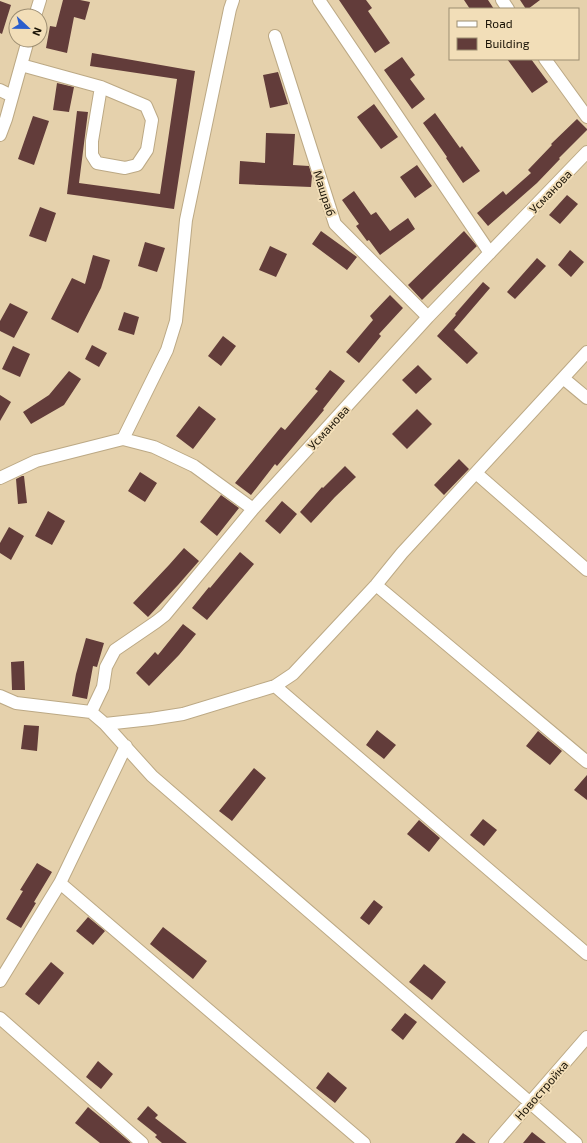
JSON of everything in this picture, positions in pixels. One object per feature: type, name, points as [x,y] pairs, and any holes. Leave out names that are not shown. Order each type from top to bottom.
[{"type":"street","points":[[123,439],[167,350],[176,321],[186,220],[233,0]]},
{"type":"street","points":[[319,0],[490,253]]},
{"type":"street","name":"Машраб","points":[[275,36],[335,224],[428,317]]},
{"type":"street","points":[[0,135],[26,48]]},
{"type":"street","points":[[546,60],[587,116]]},
{"type":"street","points":[[22,65],[101,87],[146,106],[152,120],[147,150],[137,166],[125,168],[97,163],[92,155],[92,141],[101,87]]},
{"type":"street","points":[[0,90],[12,96]]},
{"type":"street","name":"Усманова","points":[[91,712],[103,686],[106,667],[116,650],[165,615],[253,509],[428,317],[587,152]]},
{"type":"street","points":[[105,724],[183,714],[275,686],[293,674],[376,585],[402,553],[587,352]]},
{"type":"street","points":[[563,378],[587,398]]},
{"type":"street","points":[[0,478],[36,461],[123,439],[154,447],[194,466],[253,509]]},
{"type":"street","points":[[476,473],[587,570]]},
{"type":"street","points":[[376,585],[587,762]]},
{"type":"street","points":[[275,686],[587,954]]},
{"type":"street","points":[[0,696],[16,703],[91,712],[126,746],[152,776],[576,1143]]},
{"type":"street","points":[[0,981],[60,883],[126,746]]},
{"type":"street","points":[[60,883],[364,1143]]},
{"type":"street","points":[[0,1018],[142,1143]]},
{"type":"street","name":"Новостройка","points":[[495,1143],[587,1037]]},
{"type":"building","points":[[63,0],[80,0],[90,2],[85,20],[74,17],[67,53],[46,48],[48,48],[50,26],[56,27]]},
{"type":"building","points":[[339,0],[366,0],[372,8],[368,11],[390,43],[375,53]]},
{"type":"building","points":[[464,0],[488,0],[493,8],[469,8]]},
{"type":"building","points":[[520,0],[540,0],[529,8],[525,8]]},
{"type":"building","points":[[0,1],[11,5],[10,8],[8,8],[8,15],[2,34],[0,33]]},
{"type":"building","points":[[92,53],[195,71],[174,209],[67,194],[77,111],[88,112],[79,183],[160,194],[177,79],[90,66]]},
{"type":"building","points":[[402,57],[415,75],[410,79],[425,99],[412,109],[384,70]]},
{"type":"building","points":[[508,60],[532,60],[548,82],[532,93]]},
{"type":"building","points":[[278,72],[288,104],[270,108],[263,75]]},
{"type":"building","points":[[57,83],[74,87],[69,112],[53,110]]},
{"type":"building","points":[[374,104],[398,137],[381,149],[357,117]]},
{"type":"building","points":[[435,113],[460,148],[462,146],[480,171],[463,183],[423,123]]},
{"type":"building","points":[[33,116],[49,121],[34,165],[18,159]]},
{"type":"building","points":[[577,119],[587,130],[537,183],[488,226],[477,213],[503,191],[506,195],[531,173],[528,170],[552,145],[551,144]]},
{"type":"building","points":[[266,133],[295,134],[293,165],[309,166],[312,176],[311,187],[239,184],[240,161],[265,163]]},
{"type":"building","points":[[417,165],[432,186],[415,198],[400,177]]},
{"type":"building","points":[[354,191],[371,215],[376,212],[390,231],[408,218],[415,229],[380,255],[356,226],[359,224],[342,200]]},
{"type":"building","points":[[567,195],[578,204],[560,224],[549,215]]},
{"type":"building","points":[[40,207],[56,213],[46,242],[29,236]]},
{"type":"building","points":[[321,231],[357,257],[347,270],[312,244]]},
{"type":"building","points":[[464,231],[477,246],[422,300],[408,285]]},
{"type":"building","points":[[145,242],[165,248],[157,272],[138,266]]},
{"type":"building","points":[[270,246],[287,254],[276,277],[259,270]]},
{"type":"building","points":[[570,250],[584,262],[571,277],[558,265]]},
{"type":"building","points":[[93,255],[110,260],[101,288],[78,333],[51,319],[72,278],[85,284]]},
{"type":"building","points":[[537,258],[546,266],[515,299],[507,292]]},
{"type":"building","points":[[483,282],[490,288],[454,330],[478,353],[467,364],[437,336]]},
{"type":"building","points":[[390,295],[403,308],[379,334],[381,336],[359,363],[346,352],[373,320],[370,316]]},
{"type":"building","points":[[10,303],[28,312],[14,338],[0,331],[0,321]]},
{"type":"building","points":[[124,312],[139,317],[134,335],[118,330]]},
{"type":"building","points":[[223,336],[236,346],[221,366],[208,356]]},
{"type":"building","points":[[92,345],[107,353],[99,367],[85,359]]},
{"type":"building","points":[[13,346],[30,354],[20,377],[2,369]]},
{"type":"building","points":[[418,365],[432,379],[416,394],[402,380]]},
{"type":"building","points":[[330,370],[345,381],[323,409],[324,410],[277,466],[275,464],[251,495],[235,483],[281,427],[285,430],[318,391],[315,389]]},
{"type":"building","points":[[69,371],[81,379],[64,405],[31,424],[23,412],[49,395]]},
{"type":"building","points":[[0,395],[11,402],[0,421]]},
{"type":"building","points":[[199,406],[216,419],[193,449],[176,436]]},
{"type":"building","points":[[417,409],[432,424],[407,449],[392,434]]},
{"type":"building","points":[[459,459],[469,469],[444,495],[434,485]]},
{"type":"building","points":[[345,466],[356,477],[311,523],[300,512],[322,487],[323,488]]},
{"type":"building","points":[[140,472],[157,483],[145,502],[128,491]]},
{"type":"building","points":[[24,476],[27,503],[18,504],[16,479]]},
{"type":"building","points":[[221,495],[239,508],[217,536],[200,522]]},
{"type":"building","points":[[282,501],[297,514],[280,534],[265,521]]},
{"type":"building","points":[[48,511],[65,521],[52,545],[35,536]]},
{"type":"building","points":[[9,527],[24,536],[11,560],[0,553],[0,543]]},
{"type":"building","points":[[184,548],[199,561],[148,617],[133,603]]},
{"type":"building","points":[[240,552],[254,564],[207,620],[192,608]]},
{"type":"building","points":[[183,624],[196,634],[179,655],[149,686],[136,673],[155,652],[158,655]]},
{"type":"building","points":[[86,638],[104,643],[97,667],[93,666],[87,699],[72,696],[76,674]]},
{"type":"building","points":[[24,661],[25,690],[12,690],[11,662]]},
{"type":"building","points":[[24,725],[39,726],[37,751],[21,749]]},
{"type":"building","points":[[377,730],[396,745],[384,759],[366,745]]},
{"type":"building","points":[[538,731],[562,751],[550,765],[526,746]]},
{"type":"building","points":[[254,768],[266,778],[232,821],[219,811]]},
{"type":"building","points":[[587,775],[587,800],[574,790]]},
{"type":"building","points":[[483,819],[497,830],[484,846],[470,835]]},
{"type":"building","points":[[419,820],[440,838],[429,852],[407,834]]},
{"type":"building","points":[[37,863],[52,872],[34,902],[36,903],[21,928],[6,919],[23,891],[20,890]]},
{"type":"building","points":[[374,900],[383,907],[369,925],[360,918]]},
{"type":"building","points":[[88,917],[105,931],[93,945],[76,931]]},
{"type":"building","points":[[163,927],[207,961],[193,979],[150,944]]},
{"type":"building","points":[[51,962],[64,973],[39,1005],[25,994]]},
{"type":"building","points":[[424,964],[446,982],[432,1000],[409,982]]},
{"type":"building","points":[[405,1013],[417,1022],[403,1040],[391,1030]]},
{"type":"building","points":[[98,1061],[113,1074],[101,1089],[86,1077]]},
{"type":"building","points":[[328,1072],[347,1088],[335,1103],[316,1088]]},
{"type":"building","points":[[148,1106],[158,1115],[155,1118],[187,1143],[162,1143],[155,1137],[157,1135],[137,1119]]},
{"type":"building","points":[[88,1107],[131,1143],[100,1143],[75,1123]]},
{"type":"building","points":[[532,1132],[546,1143],[523,1143]]},
{"type":"building","points":[[463,1133],[476,1143],[455,1143]]}]
